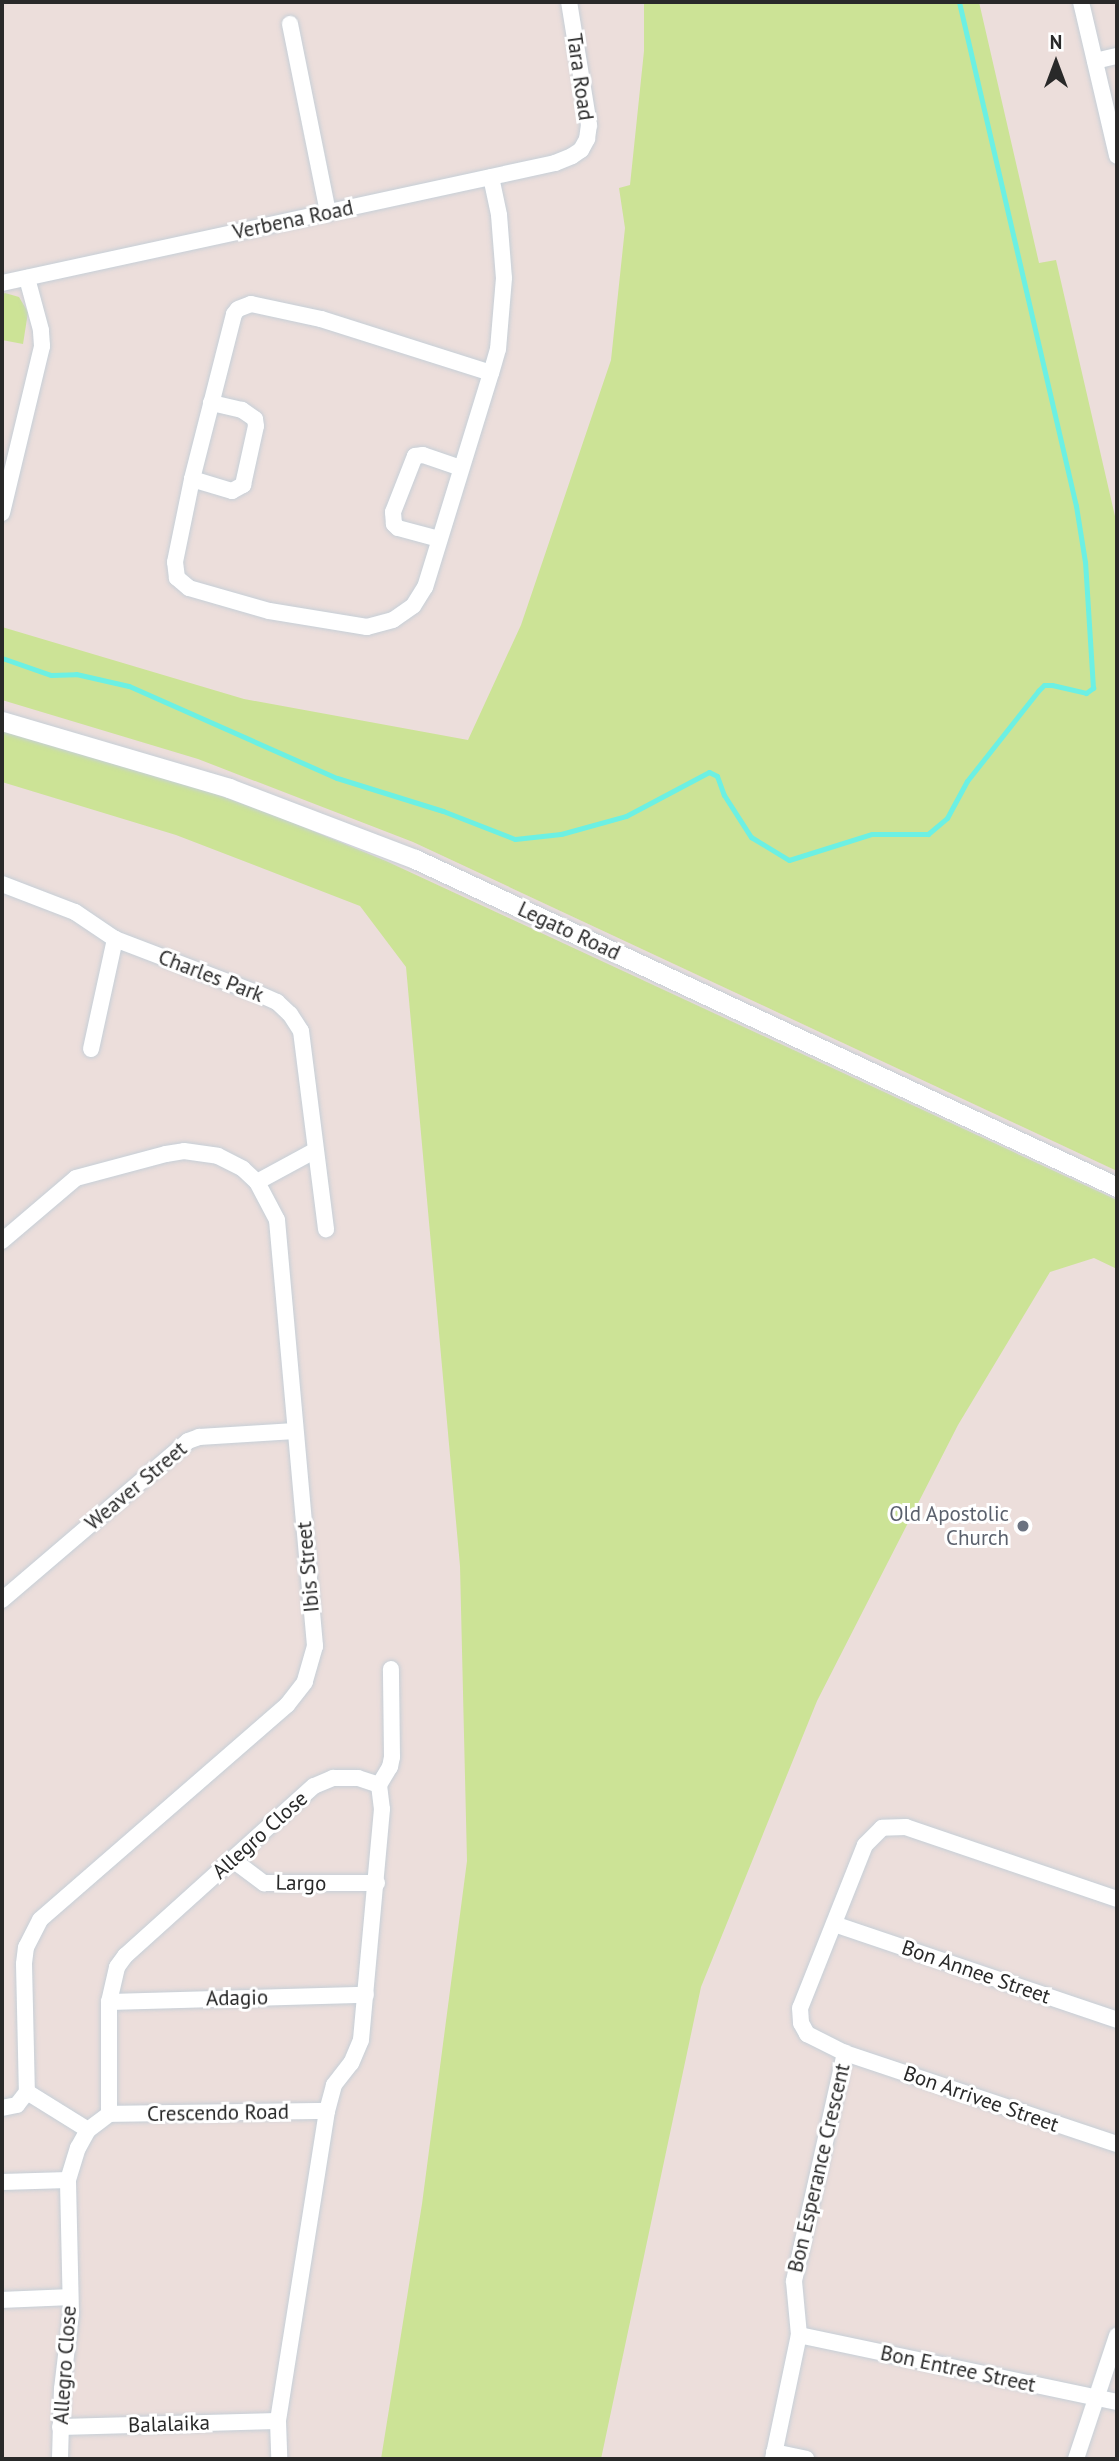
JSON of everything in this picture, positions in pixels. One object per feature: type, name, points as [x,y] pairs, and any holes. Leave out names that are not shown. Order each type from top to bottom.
[{"type":"street","name":"Tara Road","points":[[569,2],[588,107],[587,139],[581,150]]},
{"type":"street","points":[[1081,2],[1117,156]]},
{"type":"street","points":[[290,24],[328,213]]},
{"type":"street","points":[[1095,61],[1117,56]]},
{"type":"street","name":"Verbena Road","points":[[2,283],[555,163],[581,150]]},
{"type":"street","points":[[491,177],[499,215],[504,278],[503,316],[491,373],[425,587],[412,606],[393,620],[367,627],[268,611],[189,588],[177,578],[175,562],[192,479],[234,314],[244,305],[251,304],[321,318],[491,373]]},
{"type":"street","points":[[2,513],[41,345],[39,322],[27,278]]},
{"type":"street","points":[[192,479],[232,491],[243,485],[256,426],[255,419],[242,411],[211,403]]},
{"type":"street","points":[[439,539],[398,528],[394,524],[393,512],[415,456],[423,455],[461,468]]},
{"type":"street","name":"Legato Road","points":[[2,721],[229,788],[415,859],[1117,1187]]},
{"type":"street","name":"Charles Park","points":[[2,884],[75,912],[115,939],[277,1002],[290,1014],[301,1031],[314,1151],[326,1229]]},
{"type":"street","points":[[91,1049],[115,939]]},
{"type":"street","points":[[257,1182],[314,1151]]},
{"type":"street","name":"Ibis Street","points":[[2,1241],[76,1178],[166,1154],[202,1152],[218,1156],[243,1170],[257,1182],[277,1220],[314,1635],[311,1669],[305,1682],[287,1705],[40,1920],[26,1947],[24,1964],[27,2092]]},
{"type":"street","name":"Weaver Street","points":[[2,1600],[188,1441],[199,1437],[295,1431]]},
{"type":"street","points":[[279,2459],[278,2421],[327,2111],[334,2085],[358,2050],[366,1995],[382,1809],[379,1785],[390,1767],[391,1757],[390,1669]]},
{"type":"street","name":"Allegro Close","points":[[60,2459],[60,2427],[69,2338],[68,2179],[78,2148],[88,2130],[109,2114],[109,2002],[113,1980],[125,1956],[314,1786],[325,1780],[358,1778],[379,1785]]},
{"type":"street","name":"Bon Esperance Crescent","points":[[773,2456],[799,2334],[794,2281],[845,2053],[807,2034],[800,2023],[800,2008],[865,1845],[882,1828],[893,1826],[1117,1899]]},
{"type":"street","name":"Largo","points":[[233,1860],[264,1883],[377,1883]]},
{"type":"street","name":"Bon Annee Street","points":[[834,1924],[1117,2020]]},
{"type":"street","name":"Adagio","points":[[109,2002],[366,1995]]},
{"type":"street","name":"Bon Arrivee Street","points":[[845,2053],[1117,2144]]},
{"type":"street","points":[[2,2108],[18,2105],[27,2092],[88,2130]]},
{"type":"street","name":"Crescendo Road","points":[[109,2114],[327,2111]]},
{"type":"street","points":[[2,2182],[68,2179]]},
{"type":"street","points":[[2,2300],[70,2297]]},
{"type":"street","name":"Bon Entree Street","points":[[799,2334],[1117,2402]]},
{"type":"street","points":[[1076,2459],[1117,2336]]},
{"type":"street","name":"Balalaika","points":[[60,2427],[278,2421]]},
{"type":"street","points":[[773,2456],[806,2459]]},
{"type":"green space","points":[[644,2],[979,2],[1039,263],[1056,260],[1117,525],[1117,1171],[413,842],[198,759],[2,700],[2,627],[244,699],[468,740],[521,625],[611,360],[625,228],[619,188],[630,185],[644,51]]},
{"type":"green space","points":[[2,294],[19,297],[28,312],[23,344],[2,340]]},
{"type":"green space","points":[[2,730],[163,775],[279,817],[386,861],[1117,1200],[1117,1269],[1094,1258],[1050,1272],[958,1425],[817,1701],[701,1987],[601,2459],[381,2459],[422,2204],[467,1861],[460,1566],[406,967],[360,906],[176,835],[2,782]]},
{"type":"waterway","points":[[2,658],[51,675],[76,674],[129,686],[337,778],[443,811],[515,839],[561,834],[626,816],[709,772],[717,776],[724,795],[751,837],[789,860],[872,834],[928,834],[947,818],[967,781],[1044,685],[1086,693],[1093,688],[1085,562],[1076,506],[959,2]]},
{"type":"place","name":"Old Apostolic Church","points":[[1023,1526]]}]
